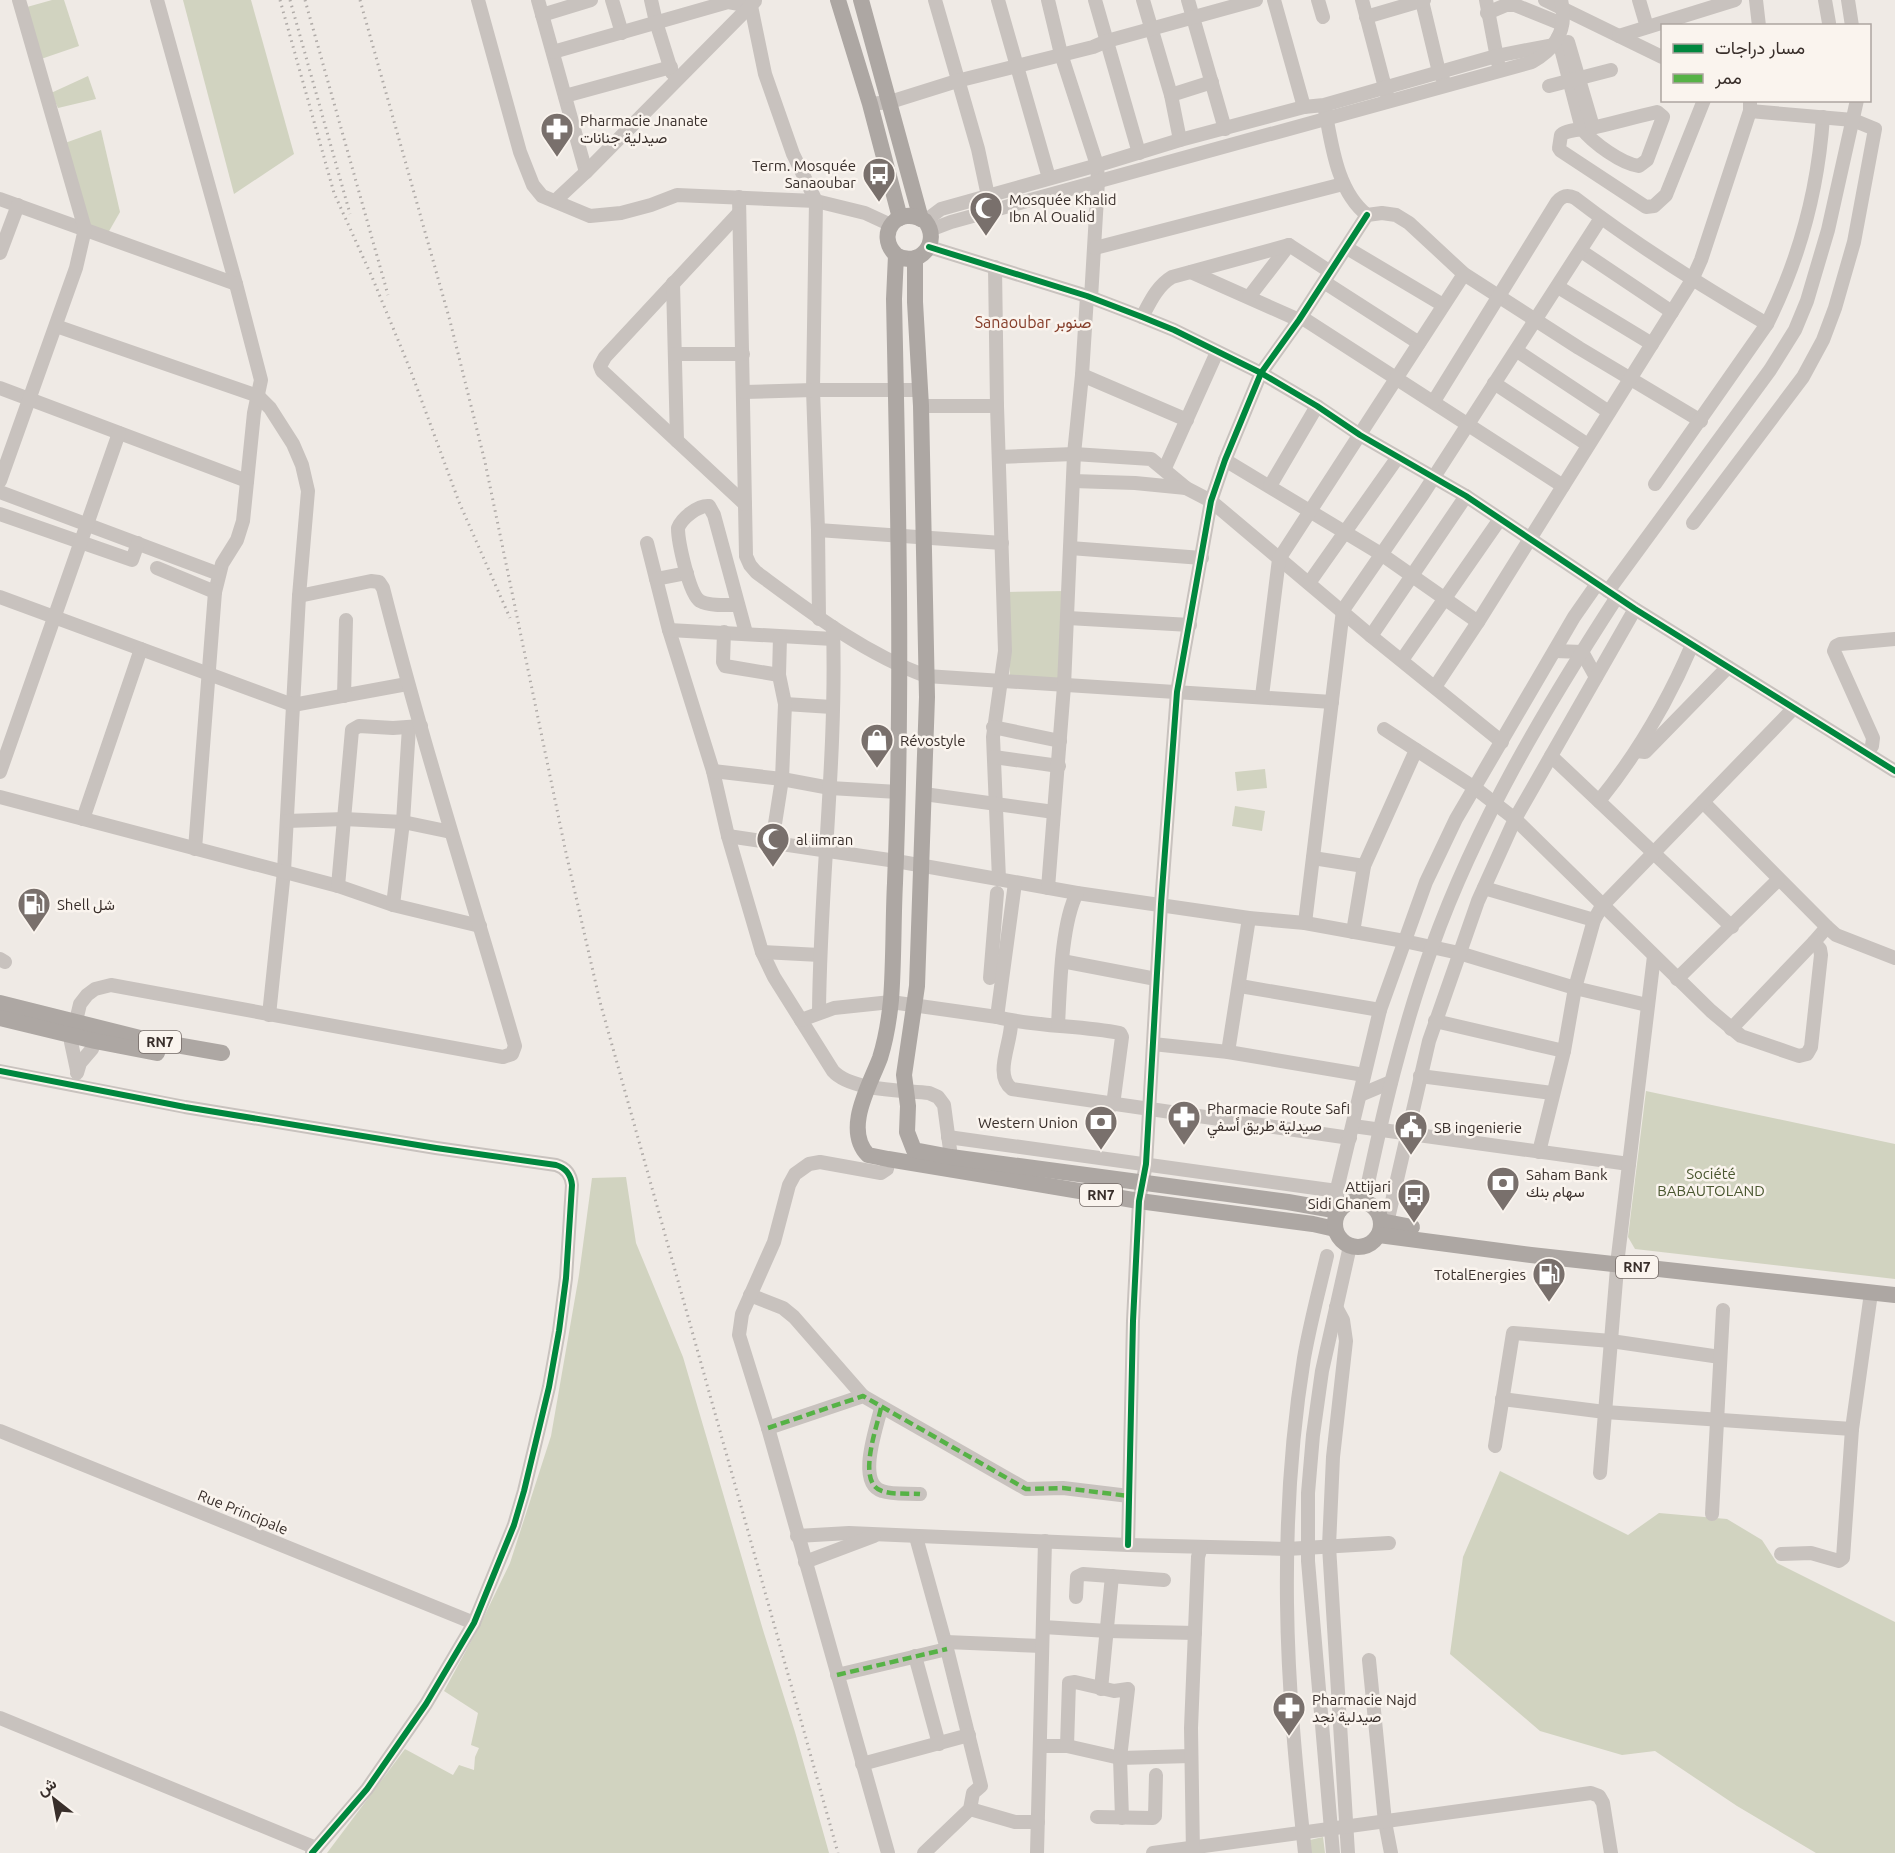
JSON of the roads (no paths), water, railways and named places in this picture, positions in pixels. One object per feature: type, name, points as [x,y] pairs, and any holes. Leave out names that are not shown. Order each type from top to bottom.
[{"type":"main road","points":[[838,0],[870,104],[896,221],[887,237],[888,244],[896,255],[905,259],[915,259],[926,252],[926,229],[861,0]]},
{"type":"main road","points":[[896,221],[911,216],[926,229]]},
{"type":"main road","points":[[868,1086],[884,1045],[891,1002],[896,861],[900,667],[894,299],[896,255]]},
{"type":"main road","points":[[906,1091],[905,1067],[915,1006],[922,866],[926,676],[921,398],[915,302],[915,259]]},
{"type":"main road","name":"RN7","points":[[0,1003],[74,1029]]},
{"type":"main road","name":"RN7","points":[[0,1018],[74,1029],[221,1058]]},
{"type":"main road","name":"RN7","points":[[868,1086],[862,1102],[859,1123],[860,1143],[868,1155],[1139,1201],[1335,1229]]},
{"type":"main road","name":"RN7","points":[[906,1091],[908,1137],[914,1150],[1142,1184],[1340,1210]]},
{"type":"main road","points":[[1354,1202],[1364,1202],[1376,1209],[1382,1226],[1367,1246],[1350,1246],[1342,1241],[1335,1229],[1335,1220],[1340,1210],[1354,1202]]},
{"type":"main road","name":"RN7","points":[[1382,1226],[1618,1260],[1895,1295]]},
{"type":"main road","name":"RN7","points":[[1618,1260],[1895,1287]]},
{"type":"street","points":[[0,481],[76,268],[85,229],[20,0]]},
{"type":"street","points":[[157,0],[260,371],[261,388],[254,413],[241,530],[219,574],[215,592],[195,849]]},
{"type":"street","points":[[478,0],[520,152],[533,185],[542,196],[590,216],[621,213],[677,195],[816,201],[896,221]]},
{"type":"street","points":[[538,0],[586,172]]},
{"type":"street","points":[[542,15],[591,0]]},
{"type":"street","points":[[612,0],[622,33]]},
{"type":"street","points":[[651,0],[674,81]]},
{"type":"street","points":[[935,0],[978,149],[988,196]]},
{"type":"street","points":[[998,0],[1049,178]]},
{"type":"street","points":[[1048,0],[1061,54],[1097,165],[1098,181],[1095,248],[1074,454],[1064,686],[1048,888]]},
{"type":"street","points":[[1095,0],[1139,153]]},
{"type":"street","points":[[1143,0],[1171,95],[1180,140]]},
{"type":"street","points":[[1188,0],[1225,129]]},
{"type":"street","points":[[870,104],[890,102],[957,81],[1193,19],[1256,0]]},
{"type":"street","points":[[1274,0],[1304,106]]},
{"type":"street","points":[[1318,0],[1323,17]]},
{"type":"street","points":[[1362,0],[1389,103]]},
{"type":"street","points":[[1366,16],[1423,0],[1439,72],[1446,85]]},
{"type":"street","points":[[1545,0],[1562,5],[1661,57]]},
{"type":"street","points":[[1639,0],[1647,27]]},
{"type":"street","points":[[1619,36],[1706,4],[1735,0]]},
{"type":"street","points":[[1756,0],[1760,24]]},
{"type":"street","points":[[1825,0],[1829,23]]},
{"type":"street","points":[[1848,0],[1852,24]]},
{"type":"street","points":[[553,52],[728,1],[753,3]]},
{"type":"street","points":[[555,201],[753,3]]},
{"type":"street","points":[[753,3],[765,74],[793,154],[816,201],[813,390],[819,619]]},
{"type":"street","points":[[1501,72],[1487,7],[1510,3],[1559,33]]},
{"type":"street","points":[[1562,5],[1559,33],[1588,128],[1588,137],[1628,164],[1639,165],[1647,160],[1663,117],[1657,112],[1588,128],[1562,134],[1559,148],[1561,151],[1650,208],[1666,195],[1703,102]]},
{"type":"street","points":[[926,229],[1098,181],[1325,112],[1385,87],[1496,56],[1559,33]]},
{"type":"street","points":[[926,229],[941,209],[1304,106],[1325,112],[1389,103],[1446,85],[1501,72],[1532,62],[1559,33]]},
{"type":"street","points":[[565,96],[671,67]]},
{"type":"street","points":[[1549,86],[1611,70]]},
{"type":"street","points":[[1171,95],[1212,82]]},
{"type":"street","points":[[1340,1210],[1337,1191],[1380,1010],[1438,854],[1554,651],[1607,590],[1770,370],[1795,330],[1818,266],[1857,102]]},
{"type":"street","points":[[1435,687],[1692,280],[1701,260],[1750,106],[1853,120],[1875,129],[1854,242],[1823,340],[1803,377],[1693,522]]},
{"type":"street","points":[[1325,112],[1343,184],[1352,201],[1367,215]]},
{"type":"street","points":[[1655,484],[1767,324],[1793,265],[1804,232],[1819,164],[1823,117]]},
{"type":"street","points":[[1095,248],[1343,184]]},
{"type":"street","points":[[1434,401],[1561,197],[1570,195],[1575,198],[1639,246],[1767,324]]},
{"type":"street","points":[[739,197],[746,556],[756,572],[819,619],[833,633],[900,667],[926,676],[1332,702]]},
{"type":"street","points":[[0,199],[236,284]]},
{"type":"street","points":[[0,253],[18,205]]},
{"type":"street","points":[[1367,215],[1383,213],[1396,215],[1409,223],[1464,274],[1630,380],[1701,421]]},
{"type":"street","points":[[738,214],[605,357],[600,366],[602,371],[745,504]]},
{"type":"street","points":[[1128,1545],[1133,1321],[1139,1201],[1146,1164],[1156,979],[1177,692],[1211,501],[1225,460],[1261,373],[1367,215]]},
{"type":"street","points":[[1305,923],[1343,610],[1434,478],[1600,218]]},
{"type":"street","points":[[926,229],[995,267],[1089,297],[1142,317],[1174,330],[1261,373],[1360,435],[1466,496],[1635,609],[1894,771]]},
{"type":"street","points":[[1142,317],[1164,282],[1172,277],[1289,245]]},
{"type":"street","points":[[1289,245],[1419,344]]},
{"type":"street","points":[[1249,297],[1289,245]]},
{"type":"street","points":[[1347,248],[1443,305]]},
{"type":"street","points":[[1581,251],[1672,312]]},
{"type":"street","points":[[995,267],[1005,651],[993,728],[1001,932],[997,1017]]},
{"type":"street","points":[[1191,272],[1300,318],[1434,401],[1563,486]]},
{"type":"street","points":[[1262,696],[1279,558],[1312,511],[1464,274]]},
{"type":"street","points":[[673,283],[677,441]]},
{"type":"street","points":[[1558,287],[1652,344]]},
{"type":"street","points":[[56,326],[258,396],[270,408],[292,444],[306,479],[309,504],[299,596],[284,871],[270,1015]]},
{"type":"street","points":[[1517,351],[1609,412]]},
{"type":"street","points":[[1165,468],[1217,352]]},
{"type":"street","points":[[675,354],[743,354]]},
{"type":"street","points":[[1082,375],[1187,420]]},
{"type":"street","points":[[1494,383],[1588,445]]},
{"type":"street","points":[[0,388],[247,481]]},
{"type":"street","points":[[744,393],[896,390],[921,398],[997,406]]},
{"type":"street","points":[[1270,486],[1317,406]]},
{"type":"street","points":[[0,772],[119,433]]},
{"type":"street","points":[[999,457],[1074,454],[1151,459],[1165,468],[1186,488],[1211,501],[1343,610],[1371,636],[1502,742]]},
{"type":"street","points":[[1309,584],[1398,457]]},
{"type":"street","points":[[1225,460],[1381,554],[1478,622]]},
{"type":"street","points":[[1073,481],[1136,483],[1186,488]]},
{"type":"street","points":[[0,492],[219,574]]},
{"type":"street","points":[[1371,636],[1466,496]]},
{"type":"street","points":[[738,605],[697,600],[687,573],[678,528],[686,517],[702,506],[706,505],[712,509],[746,633]]},
{"type":"street","points":[[0,514],[157,568],[215,592]]},
{"type":"street","points":[[1402,660],[1500,519]]},
{"type":"street","points":[[818,530],[1002,543]]},
{"type":"street","points":[[132,560],[138,543]]},
{"type":"street","points":[[647,543],[669,630],[713,771],[728,836],[762,952],[774,977],[836,1074],[848,1082],[934,1094],[942,1101],[951,1157]]},
{"type":"street","points":[[1070,548],[1202,558]]},
{"type":"street","points":[[157,568],[164,552]]},
{"type":"street","points":[[725,556],[746,556]]},
{"type":"street","points":[[656,579],[687,573]]},
{"type":"street","points":[[77,1070],[71,1046],[81,1004],[87,995],[100,987],[111,985],[508,1056],[512,1054],[515,1046],[452,832],[415,726],[383,588],[379,582],[371,581],[299,596]]},
{"type":"street","points":[[1364,1202],[1391,1082],[1432,947],[1461,875],[1495,804],[1541,720],[1582,652],[1607,590]]},
{"type":"street","points":[[0,597],[209,676],[293,705],[407,684]]},
{"type":"street","points":[[1382,1226],[1408,1133],[1435,1021],[1484,888],[1515,819],[1635,609]]},
{"type":"street","points":[[1068,618],[1190,625]]},
{"type":"street","points":[[344,696],[346,620]]},
{"type":"street","points":[[669,630],[746,633],[780,637],[833,633]]},
{"type":"street","points":[[724,632],[723,662],[725,666],[779,675]]},
{"type":"street","points":[[819,1012],[830,788],[833,633]]},
{"type":"street","points":[[772,843],[782,779],[785,704],[779,675],[780,637]]},
{"type":"street","points":[[1867,753],[1872,746],[1873,738],[1834,654],[1834,648],[1840,644],[1895,639]]},
{"type":"street","points":[[1599,801],[1636,751],[1668,698],[1692,645]]},
{"type":"street","points":[[83,819],[141,650]]},
{"type":"street","points":[[1554,651],[1582,652]]},
{"type":"street","points":[[1582,652],[1596,677]]},
{"type":"street","points":[[1636,751],[1645,752],[1728,667]]},
{"type":"street","points":[[785,704],[832,707]]},
{"type":"street","points":[[1539,1152],[1564,1051],[1575,988],[1594,920],[1602,906],[1794,708]]},
{"type":"street","points":[[338,886],[352,730],[359,726],[415,726]]},
{"type":"street","points":[[393,904],[415,726]]},
{"type":"street","points":[[993,728],[1060,741]]},
{"type":"street","points":[[1384,729],[1475,788],[1515,819],[1677,979],[1741,1036],[1799,1056],[1807,1054],[1811,1047],[1821,955],[1821,950],[1814,942]]},
{"type":"street","points":[[1353,932],[1364,866],[1416,750]]},
{"type":"street","points":[[1551,756],[1732,927]]},
{"type":"street","points":[[994,757],[1059,766]]},
{"type":"street","points":[[713,771],[782,779],[830,788],[898,792]]},
{"type":"street","points":[[924,794],[1054,812]]},
{"type":"street","points":[[0,797],[284,871],[480,927]]},
{"type":"street","points":[[1703,802],[1778,880],[1836,935],[1895,958]]},
{"type":"street","points":[[287,821],[344,819],[403,822],[452,832]]},
{"type":"street","points":[[728,836],[896,861],[998,886],[1016,883],[1250,918],[1305,923],[1404,941],[1459,953],[1575,988],[1647,1005]]},
{"type":"street","points":[[1313,858],[1364,866]]},
{"type":"street","points":[[1677,979],[1778,880]]},
{"type":"street","points":[[990,978],[1016,883]]},
{"type":"street","points":[[1484,888],[1594,920]]},
{"type":"street","points":[[1058,1025],[1062,961],[1072,903],[1077,893]]},
{"type":"street","points":[[1228,1052],[1250,918]]},
{"type":"street","points":[[1731,1029],[1827,927]]},
{"type":"street","points":[[762,952],[820,955]]},
{"type":"street","points":[[1600,1473],[1618,1260],[1654,956]]},
{"type":"street","points":[[1062,961],[1156,979]]},
{"type":"street","points":[[1240,986],[1380,1010]]},
{"type":"street","points":[[801,1020],[834,1008],[891,1002],[997,1017],[1011,1022],[1120,1033],[1122,1037],[1113,1104]]},
{"type":"street","points":[[1435,1021],[1564,1051]]},
{"type":"street","points":[[1011,1022],[1004,1068],[1007,1086],[1020,1091],[1149,1110],[1352,1132],[1380,1129],[1629,1164]]},
{"type":"street","points":[[74,1087],[77,1070],[92,1049],[96,1034]]},
{"type":"street","points":[[1153,1044],[1228,1052],[1364,1075]]},
{"type":"street","points":[[0,1071],[74,1087],[405,1143],[556,1165],[568,1172],[572,1185],[566,1278],[549,1387],[514,1524],[474,1623],[426,1704],[398,1747],[366,1789],[314,1850],[0,1718]]},
{"type":"street","points":[[1420,1076],[1552,1093]]},
{"type":"street","points":[[1360,1095],[1391,1082]]},
{"type":"street","points":[[948,1137],[1337,1191]]},
{"type":"street","points":[[888,1159],[887,1169],[881,1173],[820,1162],[809,1164],[799,1170],[789,1185],[774,1242],[739,1324],[739,1335],[768,1428],[888,1853]]},
{"type":"street","points":[[1332,1853],[1308,1547],[1308,1493],[1313,1435],[1323,1371],[1350,1246]]},
{"type":"street","points":[[1305,1853],[1289,1679],[1287,1549],[1292,1465],[1302,1376],[1326,1256]]},
{"type":"street","points":[[1781,1554],[1810,1553],[1839,1561],[1843,1558],[1852,1429],[1871,1293]]},
{"type":"street","points":[[750,1295],[783,1308],[794,1317],[863,1396],[1026,1489],[1063,1488],[1129,1496]]},
{"type":"street","points":[[1336,1306],[1343,1320],[1346,1341],[1333,1457],[1329,1546],[1348,1853]]},
{"type":"street","points":[[1712,1514],[1723,1310]]},
{"type":"street","points":[[1311,1323],[1332,1328]]},
{"type":"street","points":[[1495,1446],[1513,1333],[1611,1341],[1720,1357]]},
{"type":"street","points":[[768,1428],[863,1396]]},
{"type":"street","points":[[1502,1399],[1605,1412],[1852,1429]]},
{"type":"street","points":[[881,1408],[868,1467],[869,1477],[875,1487],[884,1492],[920,1494]]},
{"type":"street","name":"Rue Principale","points":[[0,1431],[474,1623]]},
{"type":"street","points":[[797,1536],[836,1533],[1287,1549],[1389,1543]]},
{"type":"street","points":[[805,1562],[875,1535]]},
{"type":"street","points":[[916,1537],[981,1786],[973,1793],[969,1809],[924,1853]]},
{"type":"street","points":[[1037,1853],[1045,1542]]},
{"type":"street","points":[[1193,1850],[1191,1756],[1198,1557],[1201,1547]]},
{"type":"street","points":[[1076,1597],[1077,1577],[1080,1574],[1164,1580]]},
{"type":"street","points":[[1101,1689],[1112,1576]]},
{"type":"street","points":[[1043,1627],[1195,1633]]},
{"type":"street","points":[[837,1676],[915,1656],[946,1645],[1042,1646]]},
{"type":"street","points":[[915,1656],[939,1744]]},
{"type":"street","points":[[1369,1660],[1385,1822],[1391,1853]]},
{"type":"street","points":[[1067,1746],[1069,1683],[1075,1682],[1116,1691],[1128,1689],[1120,1758],[1122,1818]]},
{"type":"street","points":[[862,1764],[969,1735]]},
{"type":"street","points":[[1040,1746],[1067,1746],[1120,1758],[1191,1756]]},
{"type":"street","points":[[1097,1817],[1150,1819],[1154,1817],[1156,1775]]},
{"type":"street","points":[[1153,1853],[1193,1850],[1591,1793],[1599,1796],[1603,1803],[1611,1853]]},
{"type":"street","points":[[969,1809],[1014,1822],[1038,1822]]},
{"type":"railway","points":[[280,0],[334,193],[372,277],[410,369],[459,502],[510,618]]},
{"type":"railway","points":[[290,0],[350,214]]},
{"type":"railway","points":[[305,0],[388,295]]},
{"type":"railway","points":[[360,0],[450,321],[485,462],[566,853],[600,1002],[838,1853]]},
{"type":"place","name":"Pharmacie Jnanate صيدلية جنانات","points":[[557,158]]},
{"type":"place","name":"Term. Mosquée Sanaoubar","points":[[879,203]]},
{"type":"place","name":"Mosquée Khalid Ibn Al Oualid","points":[[986,237]]},
{"type":"place","name":"Révostyle","points":[[877,769]]},
{"type":"place","name":"al iimran","points":[[773,868]]},
{"type":"place","name":"Shell شل","points":[[34,933]]},
{"type":"place","name":"Pharmacie Route Safi صيدلية طريق اًسفي","points":[[1184,1146]]},
{"type":"place","name":"Western Union","points":[[1101,1151]]},
{"type":"place","name":"SB ingenierie","points":[[1411,1156]]},
{"type":"place","name":"Saham Bank سهام بنك","points":[[1503,1212]]},
{"type":"place","name":"Attijari Sidi Ghanem","points":[[1414,1224]]},
{"type":"place","name":"TotalEnergies","points":[[1549,1303]]},
{"type":"place","name":"Pharmacie Najd صيدلية نجد","points":[[1289,1737]]},
{"type":"district","name":"Sanaoubar صنوبر","points":[[1033,322]]},
{"type":"park label","name":"Société BABAUTOLAND","points":[[1711,1182]]}]
